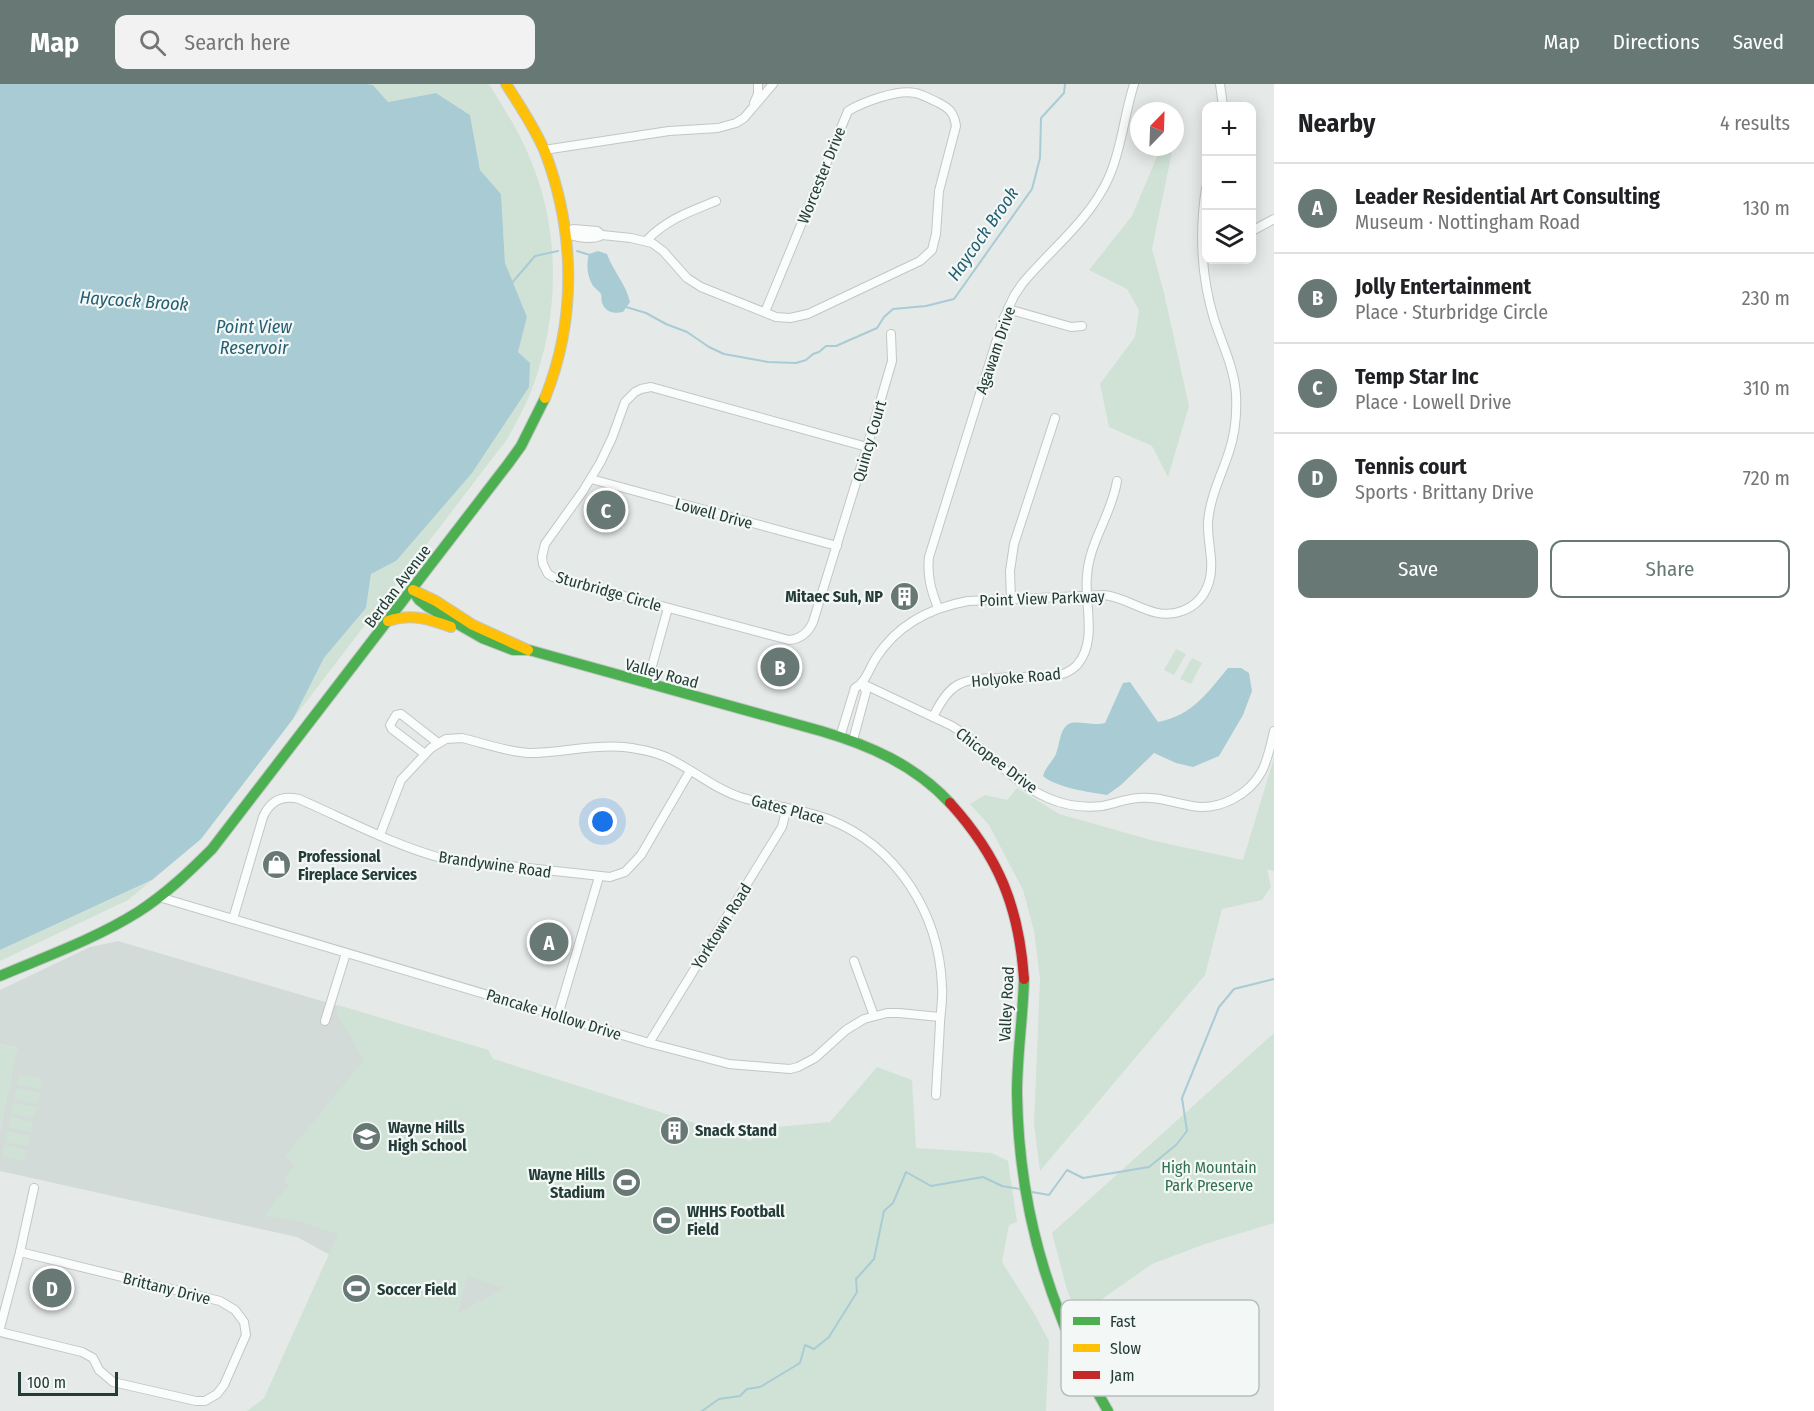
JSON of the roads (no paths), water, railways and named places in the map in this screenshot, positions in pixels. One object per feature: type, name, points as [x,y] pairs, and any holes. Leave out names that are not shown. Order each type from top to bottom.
[{"type":"main road","name":"Berdan Avenue","points":[[0,976],[115,925],[136,913],[186,875],[222,838],[514,455],[531,426],[546,396],[559,357],[567,314],[569,272],[566,234],[558,192],[544,150],[526,115],[506,84]]},
{"type":"main road","name":"Valley Road","points":[[412,590],[428,607],[482,638],[513,650],[528,651],[852,740],[908,768],[946,797],[989,853],[1009,895],[1016,916],[1024,979],[1017,1100],[1024,1174],[1030,1214],[1043,1265],[1061,1318]]},
{"type":"main road","name":"Valley Road","points":[[412,590],[425,594],[476,626],[515,642],[528,651]]},
{"type":"main road","points":[[388,622],[399,617],[419,616],[482,638]]},
{"type":"main road","name":"Valley Road","points":[[1100,1396],[1108,1411]]},
{"type":"street","points":[[752,109],[758,94],[758,84]]},
{"type":"street","points":[[544,150],[669,131],[718,128],[736,123],[744,118],[773,84]]},
{"type":"street","name":"Agawam Drive","points":[[938,608],[928,578],[929,557],[1008,309],[1022,284],[1087,214],[1103,190],[1115,162],[1134,84]]},
{"type":"street","points":[[1220,84],[1222,102]]},
{"type":"street","name":"Worcester Drive","points":[[566,234],[574,237],[597,238],[602,236],[646,241],[663,251],[687,278],[701,287],[776,317],[790,318],[808,314],[920,261],[932,250],[936,234],[939,191],[956,126],[954,115],[949,108],[917,93],[900,92],[856,106],[848,111],[765,312]]},
{"type":"street","points":[[646,241],[675,218],[716,201]]},
{"type":"street","points":[[1256,228],[1274,219]]},
{"type":"street","name":"Point View Parkway","points":[[840,737],[855,688],[862,684],[884,646],[915,619],[938,608],[968,601],[1088,596],[1112,596],[1129,601],[1156,614],[1171,614],[1188,609],[1195,604],[1208,584],[1211,567],[1208,535],[1210,507],[1230,446],[1236,408],[1232,370],[1205,285],[1205,264]]},
{"type":"street","points":[[1008,309],[1071,327],[1082,326]]},
{"type":"street","name":"Quincy Court","points":[[837,546],[892,361],[891,334]]},
{"type":"street","name":"Sturbridge Circle","points":[[837,546],[813,622],[806,634],[795,640],[553,577],[545,569],[542,557],[545,544],[584,492],[612,438],[626,402],[635,392],[647,387],[867,447]]},
{"type":"street","points":[[1011,599],[1010,571],[1014,544],[1055,418]]},
{"type":"street","name":"Lowell Drive","points":[[591,479],[837,546]]},
{"type":"street","points":[[1088,596],[1086,579],[1090,557],[1115,495],[1117,481]]},
{"type":"street","name":"Holyoke Road","points":[[933,717],[946,695],[966,681],[982,677],[1057,676],[1070,671],[1081,659],[1087,644],[1088,596]]},
{"type":"street","points":[[647,684],[668,608]]},
{"type":"street","points":[[852,740],[866,692],[862,684]]},
{"type":"street","name":"Chicopee Drive","points":[[862,684],[964,734],[1031,789],[1062,803],[1085,806],[1104,806],[1123,800],[1147,798],[1170,800],[1200,807],[1210,807],[1227,802],[1246,790],[1257,778],[1266,762],[1274,731]]},
{"type":"street","points":[[380,835],[397,786],[425,754],[438,743],[401,714],[396,715],[390,725],[392,729],[425,754]]},
{"type":"street","name":"Gates Place","points":[[438,743],[446,739],[462,738],[527,753],[624,747],[661,755],[728,793],[830,820],[857,834],[886,856],[909,882],[923,908],[936,942],[942,987],[936,1095]]},
{"type":"street","name":"Brandywine Road","points":[[233,919],[262,817],[269,806],[279,798],[299,799],[380,835],[445,859],[599,877],[617,875],[631,866],[641,855],[690,771]]},
{"type":"street","name":"Yorktown Road","points":[[649,1042],[782,827],[784,807]]},
{"type":"street","points":[[558,1015],[599,877]]},
{"type":"street","name":"Pancake Hollow Drive","points":[[159,897],[729,1064],[790,1069],[807,1064],[846,1030],[874,1016],[899,1013],[940,1017]]},
{"type":"street","points":[[325,1022],[346,953]]},
{"type":"street","points":[[854,962],[874,1016]]},
{"type":"street","points":[[0,1330],[34,1188]]},
{"type":"street","name":"Brittany Drive","points":[[0,1330],[82,1352],[93,1358],[106,1377],[113,1382],[196,1401],[205,1401],[217,1394],[224,1385],[246,1335],[244,1322],[235,1310],[220,1302],[20,1252]]},
{"type":"water","name":"Point View Reservoir","points":[[0,84],[367,84],[373,85],[388,102],[436,93],[470,115],[480,170],[501,194],[505,263],[527,317],[518,352],[530,363],[529,387],[472,473],[396,561],[371,574],[366,608],[324,658],[293,719],[201,839],[152,880],[0,950]]},
{"type":"water","points":[[598,251],[607,254],[628,295],[630,302],[623,312],[614,313],[606,309],[602,303],[601,294],[590,279],[587,267],[589,254]]},
{"type":"water","points":[[1228,668],[1241,668],[1249,673],[1252,691],[1243,715],[1219,756],[1193,767],[1176,763],[1154,753],[1121,785],[1107,795],[1065,786],[1043,776],[1057,752],[1064,728],[1071,723],[1105,723],[1123,683],[1130,682],[1158,722],[1181,714],[1198,702]]},
{"type":"waterway","name":"Haycock Brook","points":[[626,307],[646,313],[687,332],[724,354],[768,362],[796,363],[806,360],[826,346],[836,346],[877,328],[893,309],[926,306],[954,299],[1032,189],[1040,158],[1041,118],[1064,93],[1065,84]]},
{"type":"waterway","name":"Haycock Brook","points":[[511,284],[535,256],[558,251]]},
{"type":"waterway","name":"Haycock Brook","points":[[577,251],[590,255]]},
{"type":"waterway","points":[[1032,1192],[1049,1195],[1067,1170],[1083,1178],[1149,1167],[1176,1145],[1187,1131],[1182,1098],[1219,1007],[1234,989],[1274,979]]},
{"type":"waterway","points":[[702,1411],[719,1399],[740,1396],[747,1389],[760,1387],[800,1363],[805,1345],[814,1349],[829,1337],[857,1292],[856,1279],[874,1259],[884,1211],[893,1203],[906,1172],[931,1186],[983,1177],[1002,1186],[1020,1189]]},
{"type":"place","name":"Temp Star Inc","points":[[606,510]]},
{"type":"place","name":"Mitaec Suh, NP","points":[[904,596]]},
{"type":"place","name":"Jolly Entertainment","points":[[780,667]]},
{"type":"place","name":"Professional Fireplace Services","points":[[277,865]]},
{"type":"place","name":"Leader Residential Art Consulting","points":[[549,942]]},
{"type":"place","name":"Snack Stand","points":[[674,1130]]},
{"type":"place","name":"Wayne Hills High School","points":[[367,1136]]},
{"type":"place","name":"Wayne Hills Stadium","points":[[626,1183]]},
{"type":"place","name":"WHHS Football Field","points":[[666,1220]]},
{"type":"place","name":"Tennis court","points":[[52,1288]]},
{"type":"place","name":"Soccer Field","points":[[356,1289]]},
{"type":"park label","name":"High Mountain Park Preserve","points":[[1209,1176]]}]
